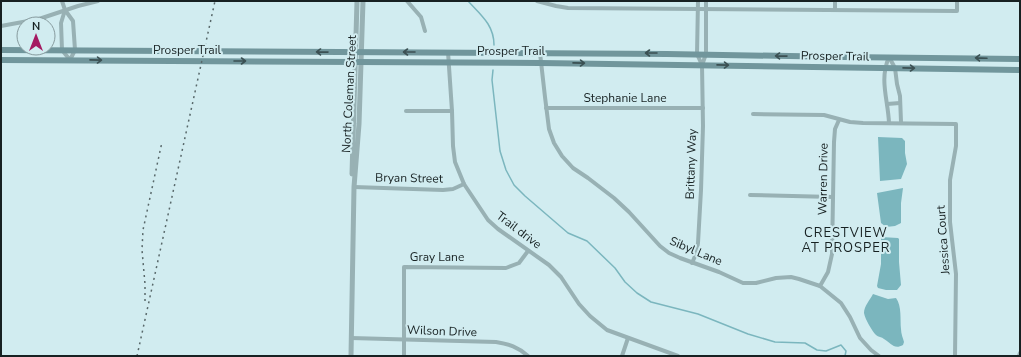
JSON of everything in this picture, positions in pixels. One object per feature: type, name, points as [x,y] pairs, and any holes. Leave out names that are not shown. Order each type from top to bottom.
[{"type":"main road","name":"Prosper Trail","points":[[1,50],[706,54],[1020,59]]},
{"type":"main road","name":"Prosper Trail","points":[[1,60],[358,61],[1020,70]]},
{"type":"street","points":[[62,1],[65,10],[73,21],[75,50],[70,60],[62,50],[61,23],[65,10]]},
{"type":"street","points":[[1,26],[39,20],[65,10],[98,1]]},
{"type":"street","name":"North Coleman Street","points":[[351,356],[354,187],[359,124],[357,1]]},
{"type":"street","name":"North Coleman Street","points":[[358,53],[363,1]]},
{"type":"street","points":[[407,1],[421,16],[425,31]]},
{"type":"street","points":[[538,1],[568,8],[957,11],[957,1]]},
{"type":"street","name":"Brittany Way","points":[[698,1],[697,54],[702,65]]},
{"type":"street","name":"Brittany Way","points":[[692,263],[696,254],[698,243],[701,190],[703,108],[702,65],[706,54],[706,1]]},
{"type":"street","points":[[835,1],[835,10]]},
{"type":"street","name":"Trail drive","points":[[448,52],[455,162],[464,184],[488,220],[528,251],[549,265],[557,273],[590,316],[607,330],[678,356]]},
{"type":"street","name":"Sibyl Lane","points":[[540,53],[549,129],[554,143],[562,156],[573,168],[614,198],[660,246],[669,253],[743,283],[791,277],[820,286],[841,303],[850,317],[860,338],[879,356]]},
{"type":"street","points":[[889,57],[884,68],[883,81],[889,123]]},
{"type":"street","points":[[753,114],[824,115],[850,122],[901,122],[895,68],[889,57]]},
{"type":"street","points":[[887,104],[900,103]]},
{"type":"street","name":"Stephanie Lane","points":[[546,108],[703,108]]},
{"type":"street","points":[[406,111],[452,111]]},
{"type":"street","name":"Warren Drive","points":[[820,286],[828,272],[832,254],[834,135],[839,120]]},
{"type":"street","name":"Jessica Court","points":[[901,122],[956,124],[956,146],[950,180],[950,222],[956,274],[955,356]]},
{"type":"street","name":"Bryan Street","points":[[354,187],[443,190],[453,189],[464,184]]},
{"type":"street","points":[[750,195],[833,197]]},
{"type":"street","name":"Gray Lane","points":[[404,356],[404,267],[506,268],[519,263],[528,251]]},
{"type":"street","name":"Wilson Drive","points":[[351,338],[503,343],[519,348],[528,356]]},
{"type":"street","points":[[622,356],[628,338]]},
{"type":"water","points":[[878,137],[902,138],[905,141],[907,164],[901,179],[880,181]]},
{"type":"water","points":[[903,188],[901,223],[895,226],[886,227],[881,223],[877,193]]},
{"type":"water","points":[[881,237],[899,239],[901,285],[897,290],[886,290],[878,288],[877,286],[881,264]]},
{"type":"water","points":[[873,294],[888,299],[896,298],[898,301],[901,331],[904,342],[903,345],[897,347],[876,335],[869,325],[864,310]]},
{"type":"waterway","points":[[468,1],[489,26],[492,32],[494,45]]},
{"type":"waterway","points":[[493,70],[492,80],[500,151],[506,170],[514,185],[568,233],[587,241],[615,268],[625,282],[637,293],[651,302],[698,314],[748,334],[775,342],[805,343],[817,350],[826,351],[841,345],[846,351],[845,356]]},
{"type":"railway","points":[[137,356],[215,1]]},
{"type":"railway","points":[[145,301],[142,250],[143,230],[162,142]]},
{"type":"district","name":"CRESTVIEW AT PROSPER","points":[[846,240]]}]
